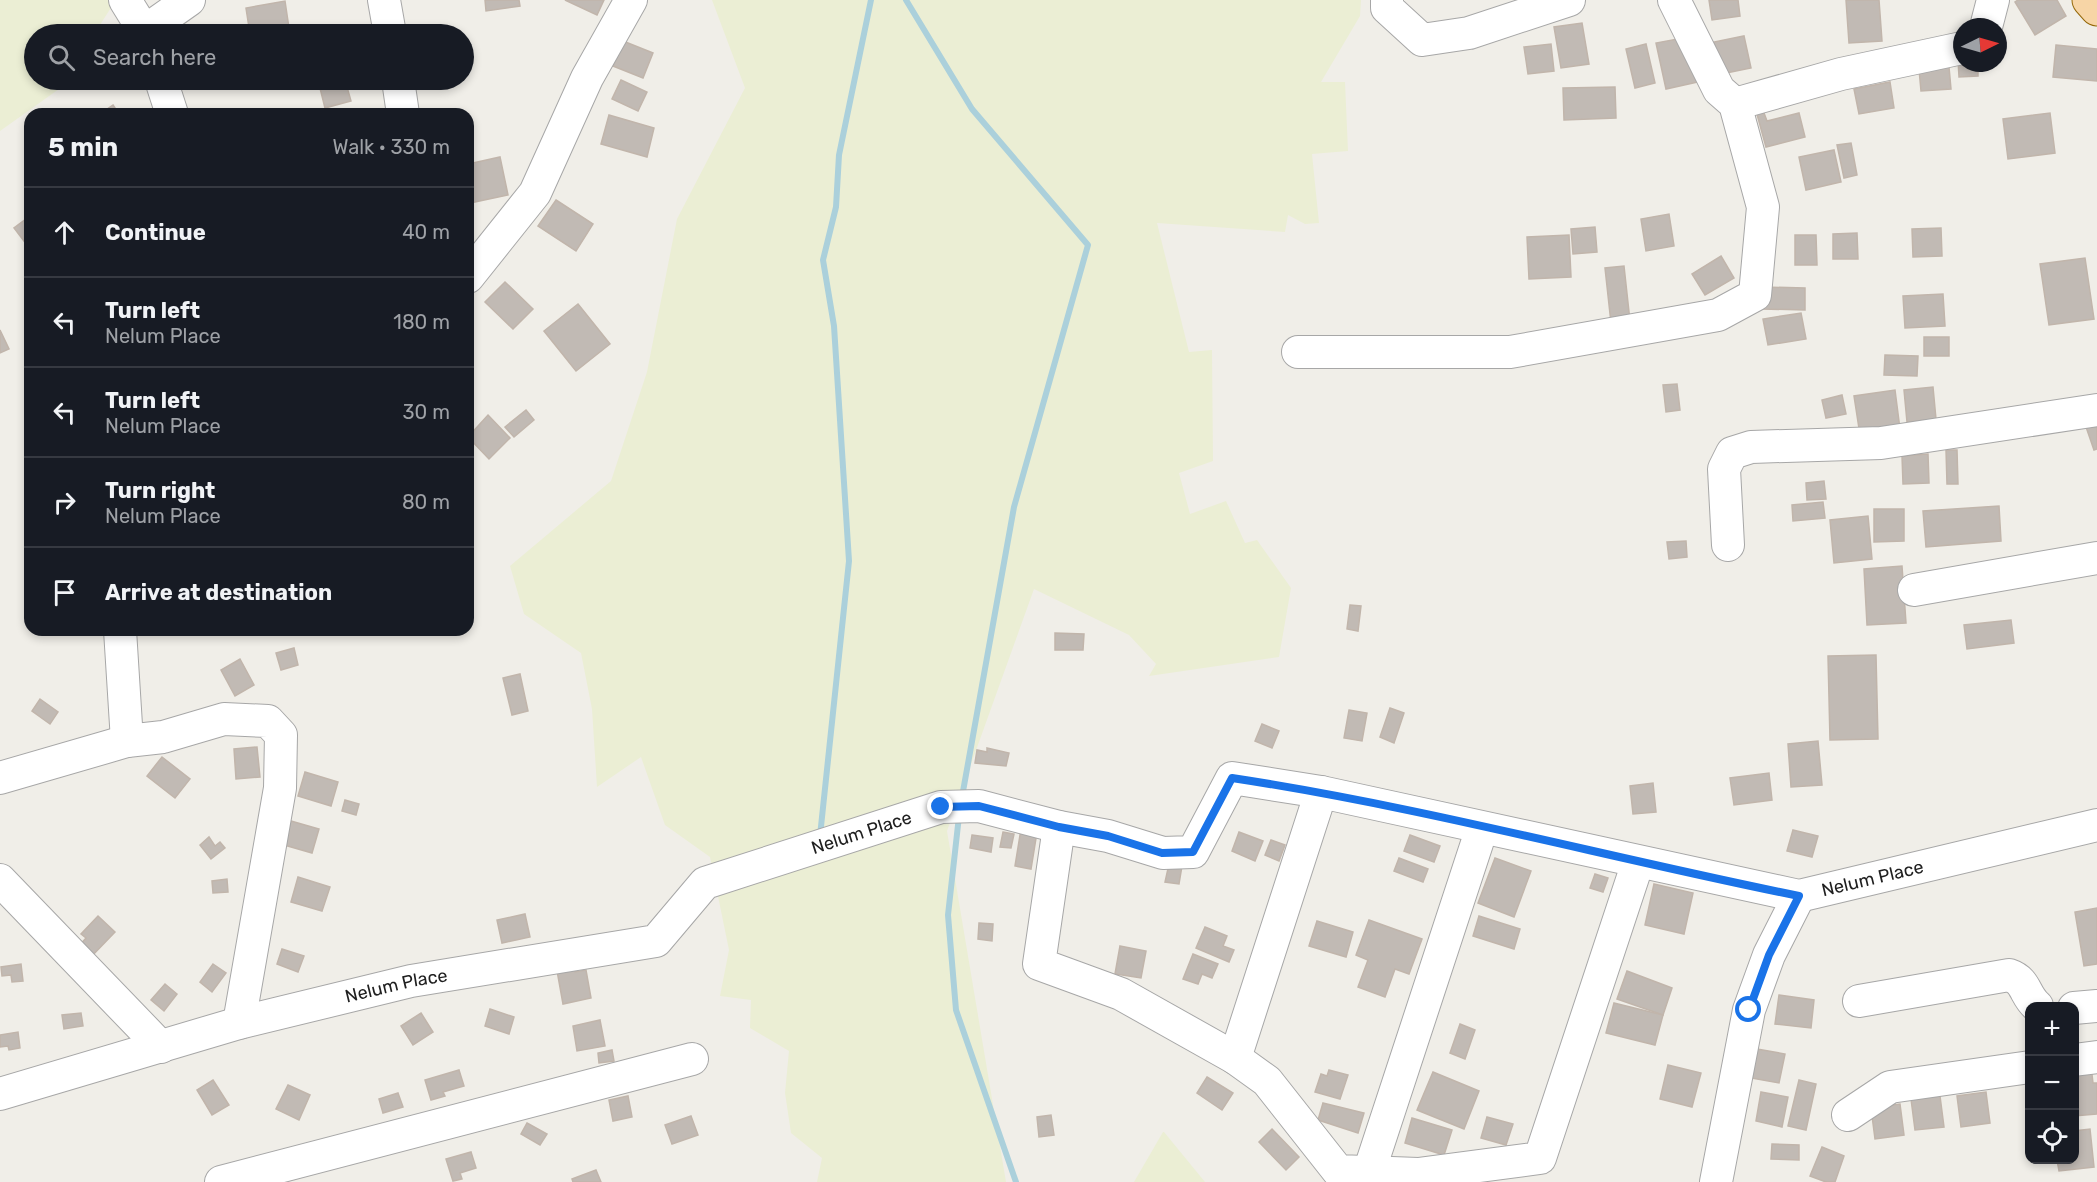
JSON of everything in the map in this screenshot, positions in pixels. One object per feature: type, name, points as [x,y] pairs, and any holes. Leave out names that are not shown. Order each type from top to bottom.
[{"type":"main road","points":[[2089,0],[2097,9]]},
{"type":"street","points":[[125,0],[140,24]]},
{"type":"street","points":[[158,24],[189,0]]},
{"type":"street","points":[[384,0],[388,24]]},
{"type":"street","points":[[474,269],[535,193],[587,78],[631,0]]},
{"type":"street","points":[[1387,0],[1387,8],[1422,40],[1469,33],[1569,0]]},
{"type":"street","points":[[1298,352],[1510,352],[1718,315],[1755,295],[1763,207],[1735,104],[1719,90],[1674,0]]},
{"type":"street","points":[[1988,18],[1993,0]]},
{"type":"street","points":[[1735,104],[1841,74],[1953,50]]},
{"type":"street","points":[[164,90],[170,108]]},
{"type":"street","points":[[399,90],[402,108]]},
{"type":"street","points":[[1728,545],[1724,470],[1732,453],[1751,447],[1881,443],[2097,410]]},
{"type":"street","points":[[1914,590],[2097,558]]},
{"type":"street","points":[[120,636],[127,741]]},
{"type":"street","points":[[0,778],[127,741],[163,737],[224,719],[268,721],[280,735],[280,788],[238,1023]]},
{"type":"street","name":"Nelum Place","points":[[0,1094],[238,1023],[411,981],[656,941],[705,883],[941,807],[979,806],[1059,827],[1108,836],[1162,853],[1193,852],[1232,778],[1321,792],[1799,896],[2097,825]]},
{"type":"street","points":[[1235,1058],[1321,792]]},
{"type":"street","points":[[1059,827],[1039,964],[1121,994],[1235,1058],[1267,1081],[1338,1171],[1418,1173],[1540,1158],[1638,862]]},
{"type":"street","points":[[1369,1172],[1482,828]]},
{"type":"street","points":[[0,880],[160,1047]]},
{"type":"street","points":[[1716,1182],[1749,1010],[1769,955],[1799,896]]},
{"type":"street","points":[[1858,1001],[2009,975],[2019,979],[2025,985],[2032,1002]]},
{"type":"street","points":[[2079,1008],[2097,1006]]},
{"type":"street","points":[[2079,1059],[2097,1057]]},
{"type":"street","points":[[221,1182],[692,1059]]},
{"type":"street","points":[[1848,1114],[1890,1087],[2025,1068]]},
{"type":"green space","points":[[0,0],[116,0],[100,24],[24,24],[24,90],[58,90],[32,108],[24,108],[24,114],[0,131]]},
{"type":"green space","points":[[712,0],[1361,0],[1360,16],[1321,82],[1345,82],[1348,151],[1312,154],[1319,223],[1305,224],[1288,215],[1285,232],[1157,223],[1189,352],[1212,350],[1213,461],[1179,473],[1190,514],[1226,501],[1245,543],[1257,540],[1291,588],[1279,657],[1149,676],[1156,664],[1129,635],[1034,589],[947,831],[1006,1182],[817,1182],[822,1158],[791,1133],[785,1093],[789,1051],[750,1028],[751,1000],[720,996],[729,950],[710,857],[665,825],[641,757],[597,787],[592,709],[581,653],[524,614],[510,566],[611,481],[647,372],[677,219],[745,88]]},
{"type":"green space","points":[[1164,1132],[1205,1182],[1134,1182]]},
{"type":"building","points":[[485,0],[519,0],[520,6],[486,11]]},
{"type":"building","points":[[565,0],[604,0],[597,15]]},
{"type":"building","points":[[1709,0],[1738,0],[1740,16],[1712,20]]},
{"type":"building","points":[[1846,0],[1879,0],[1882,41],[1849,43]]},
{"type":"building","points":[[2018,0],[2057,0],[2066,16],[2035,35],[2015,2]]},
{"type":"building","points":[[285,1],[288,24],[248,24],[246,8]]},
{"type":"building","points":[[1582,23],[1589,64],[1561,68],[1554,27]]},
{"type":"building","points":[[1744,36],[1751,68],[1721,74],[1714,42]]},
{"type":"building","points":[[1688,37],[1698,82],[1666,89],[1656,43]]},
{"type":"building","points":[[623,41],[653,53],[643,78],[613,66]]},
{"type":"building","points":[[1551,44],[1554,71],[1528,74],[1524,47]]},
{"type":"building","points":[[1646,44],[1655,83],[1635,88],[1626,49]]},
{"type":"building","points":[[2056,45],[2097,49],[2097,81],[2053,77]]},
{"type":"building","points":[[1949,67],[1951,89],[1921,91],[1919,69]]},
{"type":"building","points":[[1959,72],[1978,72],[1978,76],[1959,77]]},
{"type":"building","points":[[621,80],[647,92],[638,111],[612,99]]},
{"type":"building","points":[[1890,82],[1894,108],[1859,114],[1854,89]]},
{"type":"building","points":[[1615,87],[1616,118],[1564,120],[1563,88]]},
{"type":"building","points":[[320,90],[348,90],[351,101],[325,108]]},
{"type":"building","points":[[1761,105],[1767,121],[1799,113],[1805,137],[1766,147],[1755,107]]},
{"type":"building","points":[[2050,113],[2055,153],[2008,159],[2003,119]]},
{"type":"building","points":[[609,115],[654,128],[647,157],[601,144]]},
{"type":"building","points":[[1851,143],[1857,175],[1844,178],[1837,145]]},
{"type":"building","points":[[1834,150],[1841,182],[1806,190],[1799,157]]},
{"type":"building","points":[[500,157],[508,195],[474,202],[474,163]]},
{"type":"building","points":[[556,200],[593,224],[576,251],[538,226]]},
{"type":"building","points":[[1669,214],[1674,246],[1646,251],[1641,219]]},
{"type":"building","points":[[24,220],[24,241],[14,228]]},
{"type":"building","points":[[1595,227],[1597,252],[1573,254],[1571,229]]},
{"type":"building","points":[[1941,228],[1942,256],[1913,257],[1912,229]]},
{"type":"building","points":[[1857,233],[1858,259],[1833,259],[1833,234]]},
{"type":"building","points":[[1569,235],[1571,277],[1529,279],[1527,237]]},
{"type":"building","points":[[1795,235],[1816,235],[1817,265],[1795,265]]},
{"type":"building","points":[[1721,256],[1734,278],[1705,295],[1692,274]]},
{"type":"building","points":[[2085,258],[2094,319],[2049,325],[2040,264]]},
{"type":"building","points":[[1624,266],[1630,321],[1611,323],[1605,268]]},
{"type":"building","points":[[505,282],[533,309],[513,329],[485,302]]},
{"type":"building","points":[[1763,287],[1805,288],[1805,310],[1762,309]]},
{"type":"building","points":[[1943,294],[1945,326],[1905,328],[1903,296]]},
{"type":"building","points":[[578,304],[610,344],[576,371],[544,331]]},
{"type":"building","points":[[1801,313],[1806,339],[1768,345],[1763,319]]},
{"type":"building","points":[[0,330],[9,349],[0,353]]},
{"type":"building","points":[[1924,337],[1949,337],[1949,356],[1924,356]]},
{"type":"building","points":[[1885,355],[1918,356],[1917,376],[1884,375]]},
{"type":"building","points":[[1677,384],[1680,410],[1666,412],[1663,385]]},
{"type":"building","points":[[1933,387],[1936,419],[1907,422],[1904,390]]},
{"type":"building","points":[[1895,390],[1900,429],[1860,435],[1854,396]]},
{"type":"building","points":[[1842,395],[1846,414],[1826,418],[1822,400]]},
{"type":"building","points":[[526,410],[534,420],[514,437],[505,427]]},
{"type":"building","points":[[488,415],[510,438],[489,459],[474,443],[474,430]]},
{"type":"building","points":[[2097,417],[2097,449],[2094,450],[2084,421]]},
{"type":"building","points":[[1946,450],[1957,450],[1958,484],[1947,484]]},
{"type":"building","points":[[1928,454],[1929,483],[1903,484],[1902,456]]},
{"type":"building","points":[[1824,481],[1826,499],[1807,500],[1806,483]]},
{"type":"building","points":[[1823,502],[1825,518],[1793,521],[1792,505]]},
{"type":"building","points":[[1999,506],[2001,541],[1926,547],[1923,511]]},
{"type":"building","points":[[1874,509],[1904,509],[1904,541],[1874,542]]},
{"type":"building","points":[[1868,516],[1872,559],[1834,563],[1830,520]]},
{"type":"building","points":[[1686,541],[1687,557],[1669,559],[1667,542]]},
{"type":"building","points":[[1902,566],[1906,623],[1867,625],[1864,569]]},
{"type":"building","points":[[1350,605],[1361,606],[1358,631],[1347,629]]},
{"type":"building","points":[[2011,620],[2014,643],[1967,649],[1964,625]]},
{"type":"building","points":[[1055,633],[1084,634],[1083,650],[1055,650]]},
{"type":"building","points":[[294,648],[298,665],[281,670],[276,653]]},
{"type":"building","points":[[1876,655],[1878,739],[1830,740],[1828,656]]},
{"type":"building","points":[[240,659],[254,685],[235,696],[221,670]]},
{"type":"building","points":[[520,674],[528,711],[512,715],[503,678]]},
{"type":"building","points":[[40,699],[58,712],[50,724],[32,711]]},
{"type":"building","points":[[1390,708],[1404,713],[1394,743],[1380,737]]},
{"type":"building","points":[[1349,710],[1367,713],[1362,741],[1344,738]]},
{"type":"building","points":[[1262,724],[1279,731],[1272,748],[1255,741]]},
{"type":"building","points":[[1818,741],[1822,785],[1791,787],[1788,744]]},
{"type":"building","points":[[257,747],[260,777],[236,779],[234,749]]},
{"type":"building","points":[[987,748],[1009,753],[1006,766],[975,763],[977,750],[987,752]]},
{"type":"building","points":[[162,757],[190,779],[175,798],[147,776]]},
{"type":"building","points":[[305,772],[338,782],[331,806],[298,796]]},
{"type":"building","points":[[1769,773],[1772,800],[1734,805],[1730,778]]},
{"type":"building","points":[[1653,783],[1656,812],[1633,814],[1630,786]]},
{"type":"building","points":[[345,800],[359,804],[356,815],[342,811]]},
{"type":"building","points":[[291,821],[319,829],[312,853],[284,845]]},
{"type":"building","points":[[1021,829],[1037,832],[1031,869],[1015,866]]},
{"type":"building","points":[[1793,830],[1818,836],[1812,857],[1787,851]]},
{"type":"building","points":[[1003,832],[1014,834],[1011,848],[1000,847]]},
{"type":"building","points":[[1239,832],[1263,841],[1255,861],[1232,851]]},
{"type":"building","points":[[972,835],[993,838],[991,852],[970,848]]},
{"type":"building","points":[[1410,835],[1440,846],[1434,862],[1404,851]]},
{"type":"building","points":[[209,837],[215,846],[220,842],[225,848],[211,859],[200,845]]},
{"type":"building","points":[[1271,840],[1285,845],[1279,861],[1265,855]]},
{"type":"building","points":[[1399,858],[1428,869],[1423,882],[1394,871]]},
{"type":"building","points":[[1495,858],[1531,871],[1514,917],[1478,903]]},
{"type":"building","points":[[1169,864],[1182,866],[1179,884],[1165,882]]},
{"type":"building","points":[[1595,874],[1608,878],[1603,892],[1590,888]]},
{"type":"building","points":[[298,877],[330,887],[322,911],[291,902]]},
{"type":"building","points":[[227,879],[228,892],[213,893],[212,881]]},
{"type":"building","points":[[1654,884],[1693,893],[1684,934],[1645,925]]},
{"type":"building","points":[[2097,908],[2097,964],[2084,966],[2075,912]]},
{"type":"building","points":[[525,914],[530,937],[502,943],[497,920]]},
{"type":"building","points":[[98,916],[115,932],[90,958],[79,946],[86,938],[81,934]]},
{"type":"building","points":[[1479,916],[1520,929],[1514,949],[1473,936]]},
{"type":"building","points":[[1369,920],[1422,939],[1409,974],[1395,969],[1385,997],[1358,987],[1368,960],[1356,955]]},
{"type":"building","points":[[1317,921],[1353,932],[1346,957],[1309,946]]},
{"type":"building","points":[[979,923],[993,924],[992,941],[978,939]]},
{"type":"building","points":[[1205,927],[1227,936],[1223,946],[1234,950],[1229,962],[1196,948]]},
{"type":"building","points":[[1120,946],[1146,951],[1141,978],[1115,974]]},
{"type":"building","points":[[282,949],[304,956],[298,972],[277,964]]},
{"type":"building","points":[[1193,954],[1218,964],[1212,978],[1202,974],[1198,984],[1183,979]]},
{"type":"building","points":[[573,962],[575,972],[586,970],[591,998],[563,1004],[556,965]]},
{"type":"building","points":[[21,964],[23,981],[12,982],[11,975],[2,976],[1,967]]},
{"type":"building","points":[[213,964],[226,973],[212,992],[200,982]]},
{"type":"building","points":[[1627,971],[1672,988],[1663,1015],[1617,999]]},
{"type":"building","points":[[165,984],[177,994],[164,1011],[151,1000]]},
{"type":"building","points":[[1779,995],[1814,1000],[1811,1028],[1775,1024]]},
{"type":"building","points":[[1614,1003],[1663,1015],[1655,1045],[1606,1033]]},
{"type":"building","points":[[490,1009],[514,1017],[509,1034],[485,1026]]},
{"type":"building","points":[[81,1013],[83,1026],[64,1029],[62,1015]]},
{"type":"building","points":[[421,1013],[433,1032],[413,1045],[401,1026]]},
{"type":"building","points":[[600,1020],[605,1046],[577,1051],[573,1026]]},
{"type":"building","points":[[1460,1024],[1475,1030],[1465,1059],[1450,1053]]},
{"type":"building","points":[[18,1032],[20,1048],[9,1050],[8,1046],[0,1047],[0,1035]]},
{"type":"building","points":[[1757,1049],[1785,1054],[1779,1083],[1751,1078]]},
{"type":"building","points":[[612,1050],[614,1061],[599,1063],[598,1053]]},
{"type":"building","points":[[1668,1065],[1701,1073],[1692,1107],[1660,1099]]},
{"type":"building","points":[[2091,1066],[2093,1083],[2097,1083],[2097,1114],[2079,1116],[2079,1067]]},
{"type":"building","points":[[459,1070],[464,1086],[443,1092],[445,1096],[431,1100],[425,1080]]},
{"type":"building","points":[[1329,1070],[1348,1075],[1340,1099],[1315,1092],[1321,1074],[1327,1076]]},
{"type":"building","points":[[1433,1072],[1479,1091],[1464,1129],[1417,1110]]},
{"type":"building","points":[[1207,1077],[1233,1093],[1222,1110],[1197,1093]]},
{"type":"building","points":[[213,1080],[229,1105],[212,1115],[197,1090]]},
{"type":"building","points":[[1799,1080],[1816,1084],[1806,1130],[1788,1126]]},
{"type":"building","points":[[288,1085],[310,1095],[299,1120],[276,1109]]},
{"type":"building","points":[[1761,1092],[1788,1097],[1782,1127],[1756,1121]]},
{"type":"building","points":[[1986,1092],[1990,1123],[1961,1127],[1957,1096]]},
{"type":"building","points":[[398,1093],[403,1107],[383,1113],[379,1099]]},
{"type":"building","points":[[628,1096],[632,1117],[613,1121],[609,1100]]},
{"type":"building","points":[[1940,1096],[1944,1127],[1915,1130],[1911,1099]]},
{"type":"building","points":[[1323,1103],[1364,1113],[1358,1133],[1318,1120]]},
{"type":"building","points":[[1900,1104],[1904,1135],[1875,1139],[1871,1108]]},
{"type":"building","points":[[1051,1115],[1054,1135],[1039,1137],[1037,1117]]},
{"type":"building","points":[[691,1116],[698,1135],[672,1144],[665,1125]]},
{"type":"building","points":[[1487,1117],[1513,1124],[1506,1145],[1481,1138]]},
{"type":"building","points":[[1412,1118],[1452,1130],[1444,1155],[1405,1143]]},
{"type":"building","points":[[527,1123],[547,1134],[540,1145],[521,1134]]},
{"type":"building","points":[[1272,1129],[1299,1157],[1286,1170],[1259,1142]]},
{"type":"building","points":[[2090,1129],[2094,1167],[2059,1171],[2058,1164],[2079,1164],[2079,1130]]},
{"type":"building","points":[[1772,1144],[1799,1145],[1799,1160],[1771,1159]]},
{"type":"building","points":[[1822,1147],[1844,1156],[1835,1182],[1826,1182],[1810,1176]]},
{"type":"building","points":[[471,1152],[476,1168],[460,1173],[462,1179],[453,1181],[446,1159]]},
{"type":"building","points":[[596,1170],[601,1182],[573,1182],[572,1179]]},
{"type":"waterway","points":[[820,836],[849,561],[834,326],[823,260],[836,207],[839,155],[871,0]]},
{"type":"waterway","points":[[906,0],[972,109],[1088,245],[1014,507],[962,797]]},
{"type":"waterway","points":[[959,816],[948,915],[956,1010],[1016,1182]]},
{"type":"route","points":[[941,807],[979,806],[1059,827],[1108,836],[1162,853],[1193,852],[1232,778],[1321,792],[1799,896],[1769,955],[1749,1010]]}]
